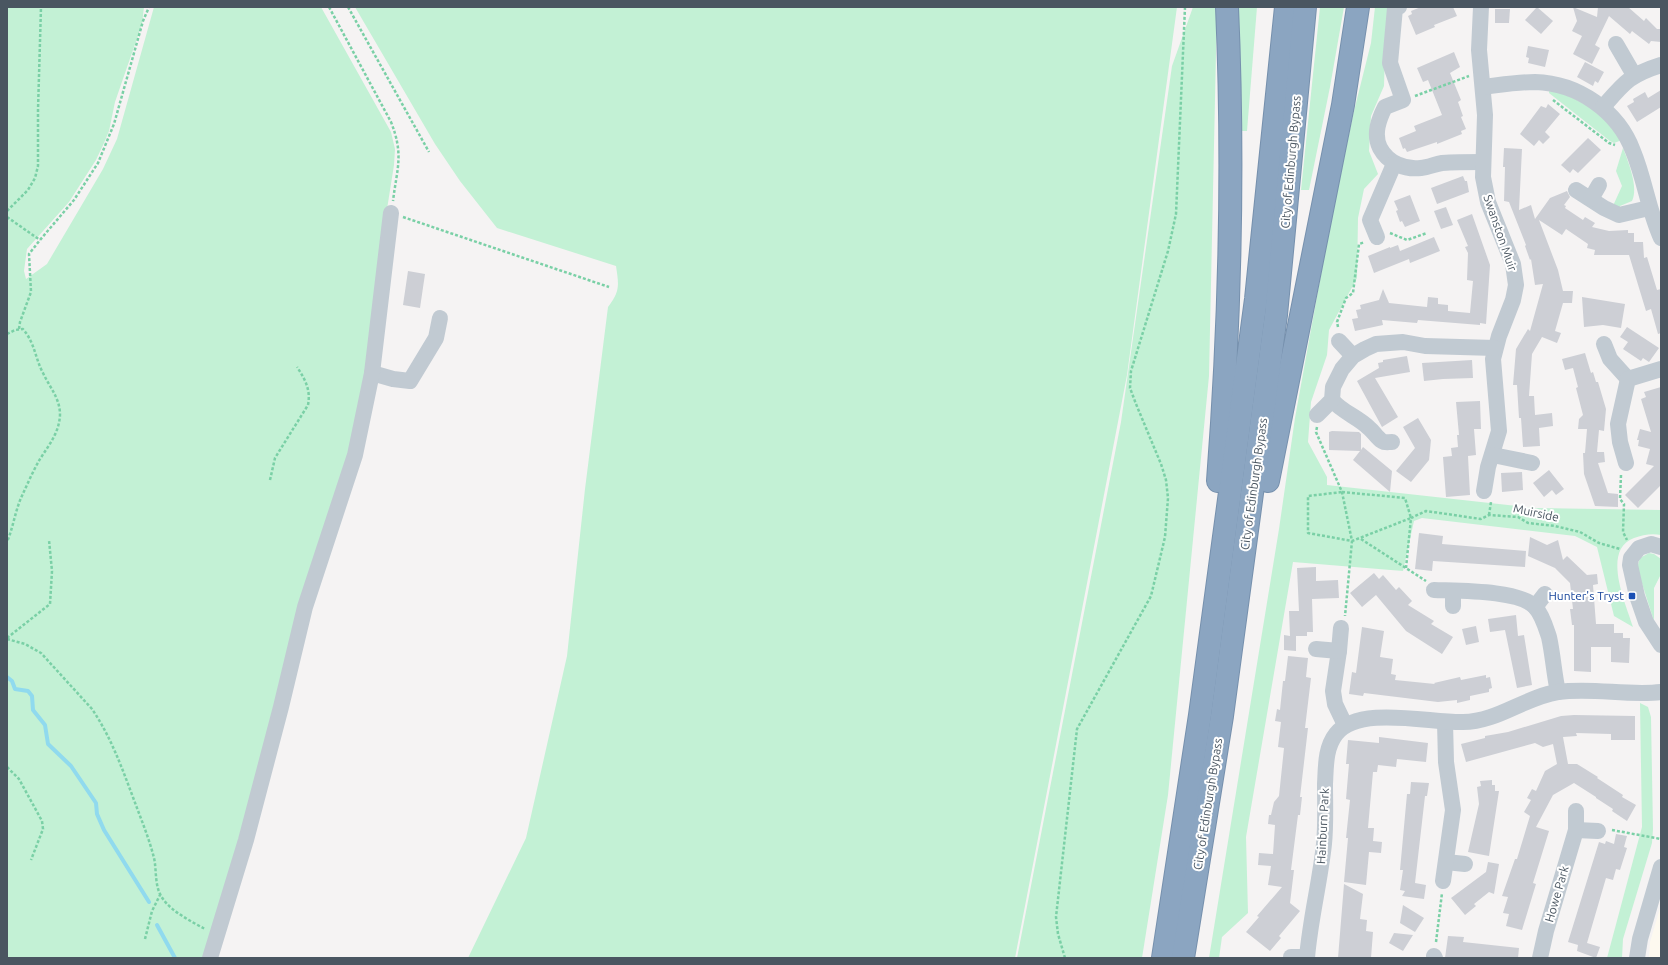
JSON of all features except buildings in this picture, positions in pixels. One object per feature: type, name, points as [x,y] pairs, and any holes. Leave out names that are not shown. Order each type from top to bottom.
[{"type":"highway","points":[[1200,715],[1228,321],[1231,220],[1230,66],[1227,7]]},
{"type":"highway","name":"City of Edinburgh Bypass","points":[[1163,958],[1200,715],[1256,299],[1286,7]]},
{"type":"highway","name":"City of Edinburgh Bypass","points":[[1183,958],[1222,716],[1276,315],[1305,7]]},
{"type":"highway","points":[[1222,716],[1343,105],[1358,7]]},
{"type":"street","points":[[1398,7],[1395,8],[1390,64],[1404,100],[1385,107],[1379,118],[1377,142],[1381,150],[1394,164],[1405,167],[1420,168],[1442,163],[1482,162]]},
{"type":"street","name":"Swanston Muir","points":[[1481,7],[1479,50],[1486,132],[1482,162],[1483,177],[1488,202],[1513,264],[1516,285],[1509,313],[1495,348],[1493,359],[1499,431],[1488,467],[1484,491]]},
{"type":"street","points":[[1616,44],[1634,75]]},
{"type":"street","points":[[1603,107],[1624,83],[1634,75],[1661,65]]},
{"type":"street","points":[[1482,79],[1545,83],[1573,90],[1603,107],[1629,141],[1638,164],[1649,208],[1661,238]]},
{"type":"street","points":[[1377,237],[1370,220],[1394,164]]},
{"type":"street","points":[[1576,190],[1595,192],[1604,208],[1619,215],[1649,208]]},
{"type":"street","points":[[210,958],[246,840],[306,607],[355,455],[372,373],[391,213]]},
{"type":"street","points":[[372,373],[393,379],[410,381],[436,338],[440,318]]},
{"type":"street","points":[[1340,341],[1353,356]]},
{"type":"street","points":[[1317,415],[1332,400],[1333,387],[1342,369],[1353,356],[1376,344],[1403,342],[1433,346],[1495,348]]},
{"type":"street","points":[[1604,344],[1610,359],[1628,379]]},
{"type":"street","points":[[1628,379],[1661,369]]},
{"type":"street","points":[[1626,463],[1620,442],[1618,424],[1628,379]]},
{"type":"street","points":[[1332,400],[1338,407],[1353,415],[1370,429],[1378,438],[1384,442],[1392,442]]},
{"type":"street","points":[[1492,455],[1532,463]]},
{"type":"street","points":[[1661,547],[1651,544],[1645,545],[1634,552],[1630,565],[1637,596],[1646,622],[1661,645]]},
{"type":"street","points":[[1434,590],[1453,598],[1510,595],[1526,600],[1540,601],[1543,622],[1549,638],[1558,692]]},
{"type":"street","points":[[1341,628],[1333,691],[1335,704],[1346,725],[1358,720],[1374,717],[1466,722],[1491,717],[1540,697],[1558,692],[1582,690],[1661,692]]},
{"type":"street","points":[[1316,649],[1339,651]]},
{"type":"street","points":[[1444,881],[1453,810],[1446,762],[1445,722]]},
{"type":"street","name":"Hainburn Park","points":[[1302,957],[1324,844],[1326,756],[1335,735],[1346,725]]},
{"type":"street","name":"Howe Park","points":[[1540,958],[1546,931],[1576,830],[1576,811]]},
{"type":"street","points":[[1576,830],[1598,831]]},
{"type":"street","points":[[1446,862],[1465,864]]},
{"type":"street","points":[[1637,958],[1640,939],[1661,867]]},
{"type":"path","points":[[7,211],[28,190],[35,178],[38,166],[41,7]]},
{"type":"path","points":[[19,329],[20,322],[31,292],[29,254],[74,200],[98,163],[114,124],[143,21],[149,7]]},
{"type":"path","points":[[329,7],[391,122],[396,136],[399,150],[399,162],[391,213],[609,287]]},
{"type":"path","points":[[348,7],[430,152]]},
{"type":"path","points":[[1065,958],[1058,934],[1056,917],[1076,729],[1151,596],[1165,537],[1168,498],[1166,480],[1162,464],[1130,388],[1131,371],[1168,251],[1176,214],[1185,7]]},
{"type":"path","points":[[1404,100],[1482,79]]},
{"type":"path","points":[[1545,83],[1546,94],[1608,143],[1614,145],[1629,141]]},
{"type":"path","points":[[7,217],[40,240]]},
{"type":"path","points":[[1340,341],[1337,322],[1346,298],[1353,293],[1359,244],[1389,232],[1407,240],[1427,233]]},
{"type":"path","points":[[7,334],[23,329],[28,335],[42,373],[55,392],[60,416],[58,427],[50,446],[40,460],[20,500],[7,542]]},
{"type":"path","points":[[270,480],[275,458],[308,405],[310,398],[304,377],[296,367]]},
{"type":"path","points":[[1317,415],[1316,432],[1342,492],[1352,541],[1345,619],[1341,628]]},
{"type":"path","points":[[1626,463],[1621,475],[1620,499],[1624,504],[1623,532],[1634,552]]},
{"type":"path","points":[[1352,541],[1308,533],[1308,496],[1342,492],[1405,498],[1411,518],[1406,568]]},
{"type":"path","name":"Muirside","points":[[1352,541],[1426,511],[1481,519],[1490,515],[1518,517],[1528,523],[1555,526],[1580,532],[1599,543],[1634,552]]},
{"type":"path","points":[[1361,538],[1428,582],[1434,590]]},
{"type":"path","points":[[7,638],[50,604],[52,571],[49,540]]},
{"type":"path","points":[[7,638],[25,644],[41,654],[92,709],[121,765],[146,832],[154,858],[160,895],[163,900],[190,921],[218,935]]},
{"type":"path","points":[[7,767],[19,779],[42,821],[42,829],[31,860]]},
{"type":"path","points":[[1598,831],[1608,829],[1661,839]]},
{"type":"path","points":[[1434,957],[1444,881]]},
{"type":"path","points":[[145,939],[152,911],[160,895]]},
{"type":"shaded area","points":[[1661,905],[1661,958],[1649,958],[1650,942]]},
{"type":"green space","points":[[7,7],[144,7],[142,24],[115,102],[109,131],[104,143],[96,160],[69,202],[27,249],[24,271],[26,279],[47,264],[103,169],[117,139],[154,7],[321,7],[391,132],[395,149],[394,165],[378,266],[366,374],[353,436],[262,760],[204,958],[7,958]]},
{"type":"green space","points":[[355,7],[1177,7],[1127,375],[1015,958],[468,958],[526,838],[567,656],[585,489],[608,307],[617,292],[618,279],[616,266],[497,228],[460,181],[435,144]]},
{"type":"green space","points":[[1193,7],[1217,7],[1209,376],[1168,795],[1142,958],[1017,958],[1121,422],[1172,66]]},
{"type":"green space","points":[[1236,7],[1257,7],[1247,131],[1239,131]]},
{"type":"green space","points":[[1320,7],[1344,7],[1330,87],[1309,190],[1301,190]]},
{"type":"green space","points":[[1375,7],[1390,7],[1385,52],[1384,86],[1371,116],[1369,151],[1378,174],[1364,189],[1358,218],[1357,278],[1329,330],[1327,355],[1311,402],[1308,442],[1327,477],[1327,485],[1536,508],[1661,510],[1661,535],[1654,534],[1634,538],[1624,544],[1619,554],[1617,565],[1618,578],[1633,627],[1614,616],[1597,547],[1575,536],[1422,518],[1414,521],[1403,571],[1293,562],[1246,837],[1248,913],[1222,937],[1219,958],[1209,958],[1279,529],[1295,418],[1327,241],[1353,115],[1371,43]]},
{"type":"green space","points":[[1549,89],[1562,92],[1597,111],[1622,140],[1614,143],[1610,141],[1549,93]]},
{"type":"green space","points":[[1623,148],[1634,182],[1634,196],[1632,201],[1620,206],[1620,209],[1612,208],[1622,186],[1616,171]]},
{"type":"green space","points":[[1649,553],[1654,554],[1661,559],[1661,574],[1654,588],[1654,621],[1637,568],[1640,558]]},
{"type":"green space","points":[[1640,703],[1648,707],[1651,717],[1652,843],[1623,939],[1622,958],[1607,958],[1642,827]]},
{"type":"waterway","points":[[7,677],[12,681],[15,689],[28,691],[32,696],[33,710],[45,725],[48,744],[71,766],[96,803],[97,814],[104,830],[149,902]]},
{"type":"waterway","points":[[157,925],[175,958]]},
{"type":"place","name":"Hunter's Tryst","points":[[1632,596]]}]
